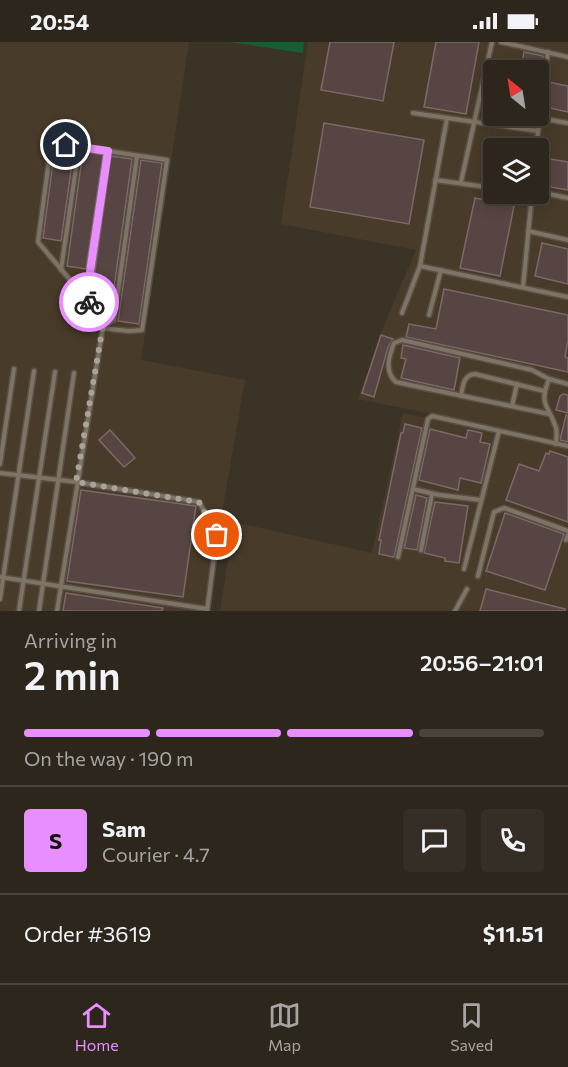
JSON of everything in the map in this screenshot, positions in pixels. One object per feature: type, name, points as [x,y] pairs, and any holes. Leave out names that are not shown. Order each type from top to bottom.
[{"type":"lane","points":[[461,182],[492,42]]},
{"type":"lane","points":[[501,42],[568,57]]},
{"type":"lane","points":[[547,60],[548,52]]},
{"type":"lane","points":[[413,114],[538,131]]},
{"type":"lane","points":[[402,312],[420,266],[447,118]]},
{"type":"lane","points":[[549,120],[568,123]]},
{"type":"lane","points":[[537,138],[538,126]]},
{"type":"lane","points":[[57,611],[76,482],[102,328],[104,320],[38,242],[51,146],[54,143],[167,160],[142,330],[102,328]]},
{"type":"lane","points":[[61,270],[79,147]]},
{"type":"lane","points":[[86,299],[108,151]]},
{"type":"lane","points":[[102,328],[114,320],[138,156]]},
{"type":"lane","points":[[435,180],[483,186]]},
{"type":"lane","points":[[549,194],[568,198]]},
{"type":"lane","points":[[523,287],[531,204]]},
{"type":"lane","points":[[528,231],[568,240]]},
{"type":"lane","points":[[420,266],[568,297]]},
{"type":"lane","points":[[429,315],[441,270]]},
{"type":"lane","points":[[549,414],[396,382],[388,367],[394,343],[402,340],[532,370],[549,380],[568,384]]},
{"type":"lane","points":[[0,464],[14,369]]},
{"type":"lane","points":[[0,598],[34,371]]},
{"type":"lane","points":[[19,611],[55,372]]},
{"type":"lane","points":[[39,611],[74,373]]},
{"type":"lane","points":[[460,396],[465,378],[469,375],[544,391]]},
{"type":"lane","points":[[549,380],[544,391],[544,406],[556,426],[556,444]]},
{"type":"lane","points":[[512,406],[517,384]]},
{"type":"lane","points":[[398,557],[428,419],[432,416],[568,447]]},
{"type":"lane","points":[[464,569],[499,431]]},
{"type":"lane","points":[[0,473],[76,482],[199,502],[217,535],[207,610],[2,578]]},
{"type":"lane","points":[[413,489],[432,494],[481,500]]},
{"type":"lane","points":[[421,550],[432,494]]},
{"type":"lane","points":[[478,576],[494,512],[498,509],[504,508],[568,536]]},
{"type":"lane","points":[[454,611],[467,589]]},
{"type":"shaded area","points":[[0,42],[189,42],[141,360],[245,380],[207,611],[0,611]]},
{"type":"shaded area","points":[[308,42],[568,42],[568,442],[358,399],[384,325],[416,250],[281,224]]},
{"type":"shaded area","points":[[403,413],[568,449],[568,611],[220,611],[234,522],[372,553]]},
{"type":"green space","points":[[229,42],[304,42],[303,53]]},
{"type":"building","points":[[330,42],[394,42],[383,101],[321,90]]},
{"type":"building","points":[[436,42],[479,42],[466,114],[424,107]]},
{"type":"building","points":[[524,52],[543,56],[543,60],[523,60]]},
{"type":"building","points":[[549,82],[568,86],[568,112],[549,108]]},
{"type":"building","points":[[324,123],[424,140],[409,224],[310,207]]},
{"type":"building","points":[[55,147],[74,150],[61,241],[43,238]]},
{"type":"building","points":[[83,151],[103,155],[86,269],[67,266]]},
{"type":"building","points":[[111,156],[132,159],[113,295],[92,292]]},
{"type":"building","points":[[550,159],[568,162],[568,190],[549,187]]},
{"type":"building","points":[[141,160],[162,163],[139,324],[118,321]]},
{"type":"building","points":[[475,198],[483,200],[483,204],[514,206],[500,276],[460,268]]},
{"type":"building","points":[[542,243],[568,249],[568,284],[535,276]]},
{"type":"building","points":[[444,289],[568,315],[565,357],[568,358],[568,372],[406,337],[409,324],[436,329]]},
{"type":"building","points":[[381,335],[393,339],[388,347],[374,397],[362,393]]},
{"type":"building","points":[[403,345],[460,358],[454,390],[401,378],[406,359],[401,358]]},
{"type":"building","points":[[568,395],[568,413],[556,410],[560,396]]},
{"type":"building","points":[[566,415],[568,416],[568,442],[560,440]]},
{"type":"building","points":[[405,424],[422,428],[394,557],[379,554],[381,540],[379,540],[401,433],[403,433]]},
{"type":"building","points":[[430,429],[466,438],[468,430],[482,433],[480,442],[490,444],[481,483],[460,478],[458,490],[419,480]]},
{"type":"building","points":[[110,430],[135,458],[124,467],[99,440]]},
{"type":"building","points":[[550,451],[568,457],[568,522],[506,500],[519,464],[539,471],[546,453],[549,454]]},
{"type":"building","points":[[81,490],[196,506],[183,597],[67,581]]},
{"type":"building","points":[[416,495],[427,498],[417,550],[404,548]]},
{"type":"building","points":[[435,502],[468,506],[459,563],[445,561],[445,558],[424,553]]},
{"type":"building","points":[[505,513],[564,534],[545,590],[486,571]]},
{"type":"building","points":[[486,589],[565,609],[565,611],[480,611]]},
{"type":"building","points":[[66,593],[163,608],[162,611],[63,611]]},
{"type":"way so far","points":[[89,302],[104,320],[76,482],[199,502],[217,535]]},
{"type":"route","points":[[66,145],[108,151],[86,299],[89,302]]}]
